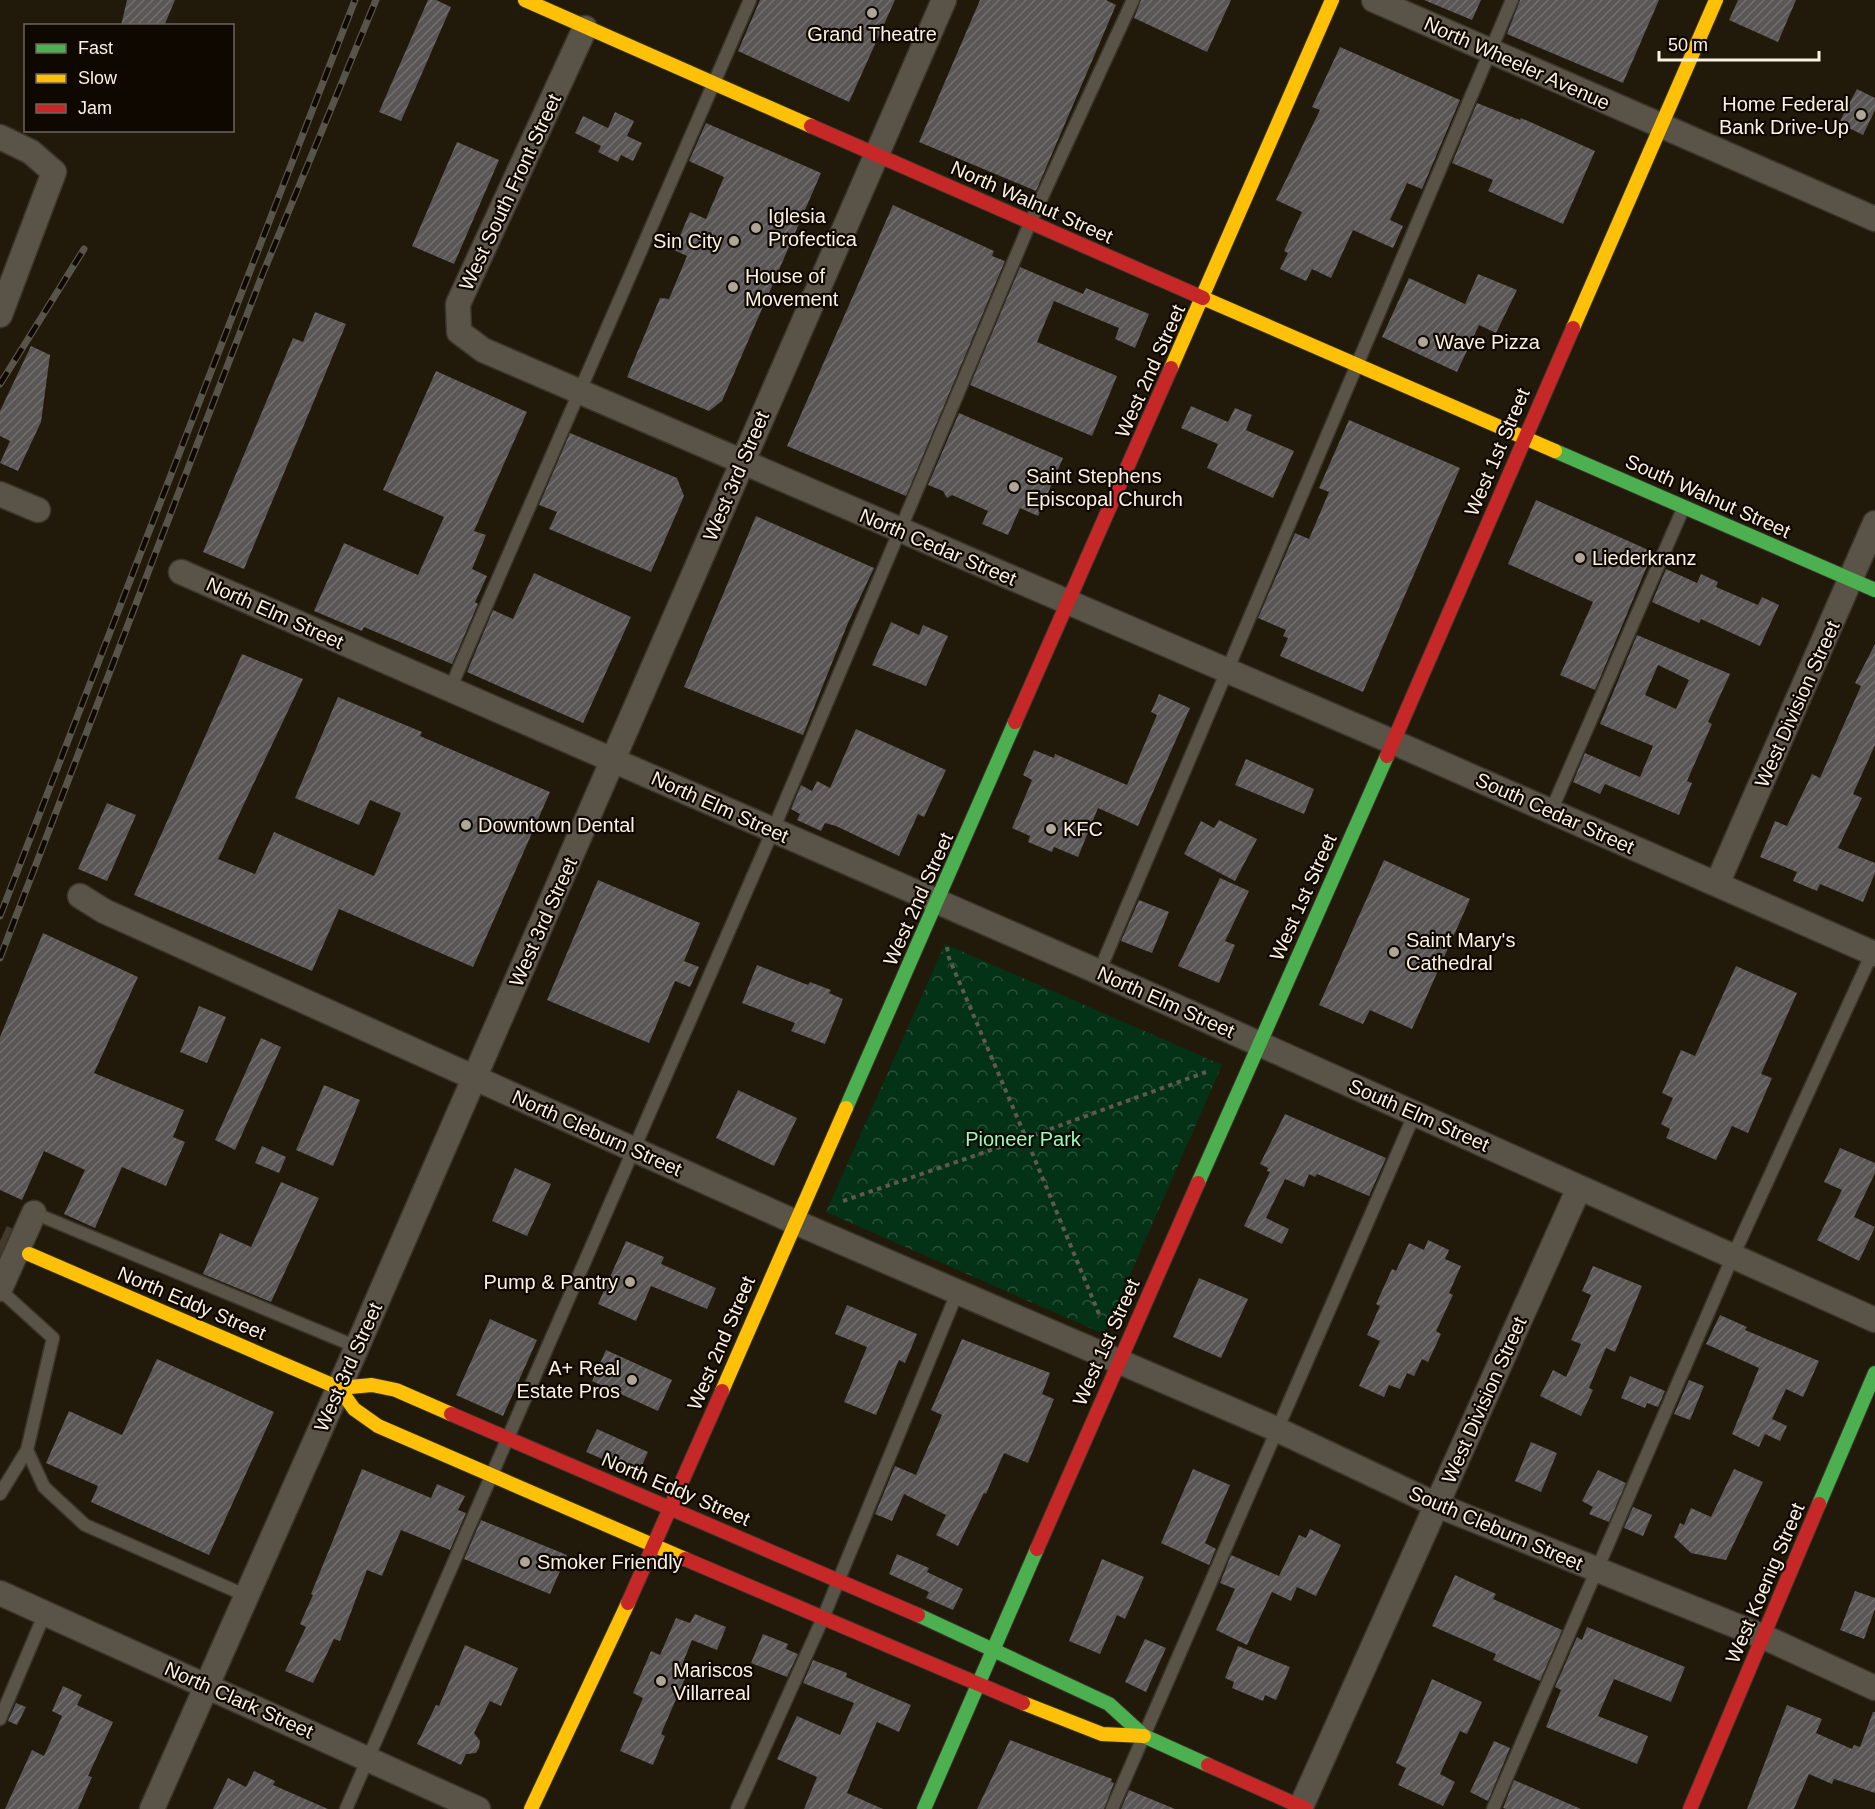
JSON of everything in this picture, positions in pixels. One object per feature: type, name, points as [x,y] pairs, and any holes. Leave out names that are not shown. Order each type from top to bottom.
[{"type":"main road","name":"North Walnut Street","points":[[525,0],[562,7],[585,28],[1356,365],[1525,436]]},
{"type":"main road","name":"West 2nd Street","points":[[531,1809],[655,1545],[1332,0]]},
{"type":"main road","name":"West 1st Street","points":[[924,1809],[976,1685],[1393,742],[1716,0]]},
{"type":"main road","name":"South Walnut Street","points":[[1525,436],[1875,590]]},
{"type":"main road","name":"North Eddy Street","points":[[29,1254],[339,1388],[372,1385],[390,1389],[506,1436],[838,1581],[1109,1704],[1144,1736]]},
{"type":"main road","name":"West Koenig Street","points":[[1690,1809],[1875,1372]]},
{"type":"main road","name":"North Eddy Street","points":[[339,1388],[354,1409],[378,1426],[976,1685],[1102,1734],[1144,1736]]},
{"type":"main road","points":[[1144,1736],[1302,1808]]},
{"type":"street","name":"West 3rd Street","points":[[152,1809],[357,1347],[944,0]]},
{"type":"street","name":"North Wheeler Avenue","points":[[1374,0],[1875,219]]},
{"type":"street","name":"West South Front Street","points":[[483,350],[459,332],[458,304],[585,28]]},
{"type":"street","points":[[0,137],[31,152],[54,172],[0,315]]},
{"type":"street","name":"North Cedar Street","points":[[483,350],[1068,604],[1393,742]]},
{"type":"street","points":[[0,494],[38,510]]},
{"type":"street","name":"West Division Street","points":[[1717,884],[1875,523]]},
{"type":"street","name":"North Elm Street","points":[[181,572],[1259,1043]]},
{"type":"street","name":"South Cedar Street","points":[[1393,742],[1874,951]]},
{"type":"street","name":"North Cleburn Street","points":[[80,896],[104,912],[795,1222],[1118,1363]]},
{"type":"street","name":"South Elm Street","points":[[1259,1043],[1732,1256]]},
{"type":"street","name":"West Division Street","points":[[1302,1808],[1580,1188]]},
{"type":"street","points":[[0,1289],[34,1213]]},
{"type":"street","points":[[1732,1256],[1875,1320]]},
{"type":"street","name":"South Cleburn Street","points":[[1118,1363],[1276,1429],[1437,1505],[1764,1637],[1875,1688]]},
{"type":"street","name":"North Clark Street","points":[[0,1593],[478,1809]]},
{"type":"lane","points":[[450,689],[577,392],[750,0]]},
{"type":"lane","points":[[346,1809],[506,1436],[901,531],[1030,223],[1133,0]]},
{"type":"lane","points":[[1099,972],[1512,0]]},
{"type":"lane","points":[[1551,811],[1684,507]]},
{"type":"lane","points":[[1493,1809],[1732,1256],[1874,951]]},
{"type":"lane","points":[[1112,1809],[1415,1113]]},
{"type":"lane","points":[[34,1213],[357,1347]]},
{"type":"lane","points":[[0,1289],[53,1338],[27,1450],[0,1494]]},
{"type":"lane","points":[[737,1809],[823,1618],[957,1293]]},
{"type":"lane","points":[[27,1450],[44,1487],[85,1526],[247,1596]]},
{"type":"lane","points":[[0,1719],[45,1613]]},
{"type":"path","points":[[938,902],[949,957],[1099,1314]]},
{"type":"path","points":[[843,1201],[1026,1138],[1206,1072]]},
{"type":"green space","name":"Pioneer Park","points":[[945,944],[1222,1065],[1104,1334],[826,1212]]},
{"type":"building","points":[[127,0],[175,0],[165,24],[121,24]]},
{"type":"building","points":[[428,0],[436,0],[451,7],[401,121],[379,112]]},
{"type":"building","points":[[760,0],[895,0],[849,102],[738,51]]},
{"type":"building","points":[[980,0],[1106,0],[1116,5],[1036,191],[919,142]]},
{"type":"building","points":[[1141,0],[1231,0],[1207,52],[1134,18]]},
{"type":"building","points":[[1424,0],[1481,0],[1472,20]]},
{"type":"building","points":[[1520,0],[1659,0],[1623,83],[1507,34]]},
{"type":"building","points":[[1738,0],[1796,0],[1778,42],[1729,20]]},
{"type":"building","points":[[1340,47],[1460,100],[1422,189],[1407,183],[1390,220],[1403,226],[1393,248],[1353,230],[1331,278],[1312,269],[1306,281],[1280,269],[1288,253],[1284,251],[1302,212],[1276,200],[1320,110],[1312,107]]},
{"type":"building","points":[[1857,89],[1875,98],[1875,110],[1863,135],[1839,123]]},
{"type":"building","points":[[1477,103],[1520,120],[1521,118],[1595,151],[1563,224],[1488,191],[1493,180],[1452,163]]},
{"type":"building","points":[[615,112],[634,121],[627,136],[642,143],[633,161],[621,155],[618,162],[598,152],[601,146],[575,133],[583,116],[608,128]]},
{"type":"building","points":[[706,123],[821,173],[722,401],[709,411],[627,377],[660,298],[669,299],[687,256],[674,250],[690,212],[706,219],[724,177],[689,161]]},
{"type":"building","points":[[457,142],[499,160],[454,264],[412,246]]},
{"type":"building","points":[[893,205],[994,251],[992,256],[1005,261],[906,496],[787,446]]},
{"type":"building","points":[[1020,267],[1083,294],[1086,288],[1149,314],[1135,348],[1115,339],[1119,328],[1054,301],[1037,342],[1117,376],[1092,436],[970,385]]},
{"type":"building","points":[[1478,274],[1517,290],[1496,333],[1479,325],[1457,372],[1382,337],[1409,278],[1465,304]]},
{"type":"building","points":[[315,312],[346,324],[244,569],[203,552],[293,338],[303,342]]},
{"type":"building","points":[[31,346],[50,355],[41,422],[18,471],[0,463],[10,441],[0,436],[0,411]]},
{"type":"building","points":[[436,371],[527,412],[474,531],[486,535],[472,569],[487,576],[475,602],[478,604],[452,664],[364,627],[362,631],[314,611],[344,543],[418,575],[444,517],[383,490]]},
{"type":"building","points":[[1191,406],[1228,422],[1235,408],[1252,415],[1246,430],[1294,451],[1273,498],[1207,468],[1218,444],[1181,428]]},
{"type":"building","points":[[959,413],[1063,458],[1038,516],[1020,508],[1008,535],[982,524],[988,511],[952,495],[947,498],[943,491],[928,485]]},
{"type":"building","points":[[1349,420],[1460,468],[1363,692],[1280,656],[1288,638],[1283,636],[1286,630],[1258,618],[1295,533],[1309,539],[1329,492],[1319,488]]},
{"type":"building","points":[[570,433],[677,478],[684,496],[651,572],[549,529],[557,512],[539,505]]},
{"type":"building","name":"Liederkranz","points":[[1536,500],[1653,552],[1595,690],[1560,675],[1593,602],[1508,564]]},
{"type":"building","points":[[756,516],[874,568],[848,623],[803,735],[684,687]]},
{"type":"building","points":[[1666,569],[1697,583],[1701,574],[1718,582],[1716,587],[1758,605],[1762,597],[1779,605],[1760,646],[1701,619],[1699,623],[1652,602]]},
{"type":"building","points":[[534,573],[631,617],[583,723],[467,672],[493,610],[513,619]]},
{"type":"building","points":[[891,622],[919,635],[923,625],[948,636],[926,686],[872,665]]},
{"type":"building","points":[[1637,635],[1730,674],[1708,722],[1712,724],[1687,781],[1692,783],[1679,815],[1605,784],[1600,794],[1573,782],[1585,753],[1640,777],[1653,746],[1600,724]],"holes":[[[1658,665],[1689,680],[1676,709],[1645,695]]]},
{"type":"building","points":[[1875,644],[1875,745],[1853,794],[1862,798],[1838,848],[1875,863],[1875,873],[1863,902],[1820,884],[1817,891],[1793,881],[1797,872],[1760,857],[1775,821],[1787,826],[1812,774],[1820,778],[1861,686],[1855,683]]},
{"type":"building","points":[[242,654],[303,679],[218,859],[255,874],[274,832],[374,876],[401,813],[370,800],[359,825],[295,798],[338,697],[422,732],[420,736],[550,792],[473,967],[339,909],[312,971],[134,895]]},
{"type":"building","points":[[1159,694],[1190,708],[1138,826],[1098,808],[1078,857],[1054,847],[1052,852],[1028,842],[1030,836],[1012,828],[1032,780],[1023,775],[1034,750],[1054,758],[1055,754],[1127,785],[1157,715],[1151,712]]},
{"type":"building","points":[[856,729],[946,770],[924,817],[918,814],[899,856],[836,826],[825,823],[821,831],[797,820],[800,814],[791,809],[801,785],[812,791],[817,781],[830,788]]},
{"type":"building","points":[[1246,759],[1314,789],[1304,814],[1235,785]]},
{"type":"building","points":[[107,803],[136,815],[107,881],[78,869]]},
{"type":"building","points":[[1219,820],[1257,839],[1235,881],[1184,854],[1201,821],[1214,828]]},
{"type":"building","name":"Saint Mary's Cathedral","points":[[1384,860],[1470,899],[1412,1029],[1370,1010],[1363,1024],[1319,1005]]},
{"type":"building","points":[[1220,878],[1249,891],[1225,941],[1235,945],[1219,983],[1178,966]]},
{"type":"building","points":[[598,880],[700,923],[684,961],[699,967],[690,987],[675,981],[649,1043],[547,1000]]},
{"type":"building","points":[[1139,900],[1169,912],[1152,953],[1121,941]]},
{"type":"building","points":[[43,933],[138,977],[94,1073],[184,1110],[173,1137],[185,1142],[166,1186],[122,1167],[95,1228],[64,1214],[85,1170],[44,1151],[22,1200],[0,1190],[0,1037]]},
{"type":"building","points":[[757,965],[808,985],[810,982],[831,990],[829,993],[843,999],[825,1044],[791,1031],[795,1023],[742,1003]]},
{"type":"building","points":[[1736,966],[1797,993],[1761,1074],[1772,1078],[1748,1133],[1732,1126],[1716,1160],[1666,1138],[1670,1129],[1661,1124],[1673,1098],[1662,1093],[1681,1050],[1695,1056]]},
{"type":"building","points":[[199,1006],[226,1017],[207,1063],[180,1052]]},
{"type":"building","points":[[261,1038],[281,1047],[235,1150],[215,1140]]},
{"type":"building","points":[[324,1085],[360,1100],[333,1166],[296,1150]]},
{"type":"building","points":[[738,1090],[797,1118],[774,1166],[716,1138]]},
{"type":"building","points":[[1285,1114],[1386,1158],[1369,1196],[1317,1174],[1315,1177],[1309,1174],[1304,1187],[1285,1179],[1266,1218],[1289,1229],[1282,1244],[1244,1226],[1270,1172],[1267,1171],[1268,1168],[1260,1164]]},
{"type":"building","points":[[262,1146],[286,1157],[279,1173],[255,1163]]},
{"type":"building","points":[[1840,1148],[1875,1163],[1875,1173],[1854,1217],[1875,1227],[1859,1261],[1817,1240],[1842,1190],[1824,1182]]},
{"type":"building","points":[[515,1168],[551,1184],[527,1236],[492,1221]]},
{"type":"building","points":[[281,1182],[319,1198],[271,1302],[203,1274],[220,1233],[251,1247]]},
{"type":"building","points":[[1428,1240],[1449,1250],[1445,1259],[1461,1266],[1449,1293],[1453,1295],[1436,1331],[1441,1334],[1428,1362],[1422,1359],[1414,1376],[1407,1373],[1400,1389],[1389,1385],[1384,1397],[1359,1386],[1380,1341],[1367,1335],[1380,1306],[1376,1304],[1392,1269],[1396,1271],[1409,1243],[1424,1250]]},
{"type":"building","points":[[626,1241],[664,1257],[661,1264],[716,1288],[707,1309],[651,1286],[636,1321],[598,1304]]},
{"type":"building","points":[[1593,1266],[1642,1286],[1615,1352],[1606,1348],[1589,1388],[1593,1390],[1581,1416],[1540,1396],[1553,1370],[1566,1377],[1581,1344],[1571,1340],[1591,1295],[1582,1291]]},
{"type":"building","points":[[1199,1278],[1248,1299],[1221,1358],[1173,1337]]},
{"type":"building","points":[[847,1305],[917,1334],[905,1363],[899,1360],[876,1415],[844,1402],[867,1347],[835,1334]]},
{"type":"building","points":[[1720,1315],[1747,1327],[1745,1330],[1819,1361],[1803,1397],[1786,1389],[1772,1419],[1787,1426],[1780,1441],[1765,1434],[1759,1447],[1732,1434],[1759,1368],[1706,1344]]},
{"type":"building","points":[[490,1319],[537,1340],[503,1416],[456,1395]]},
{"type":"building","points":[[962,1339],[1050,1373],[1042,1394],[1054,1399],[1028,1463],[1004,1453],[986,1494],[984,1493],[958,1546],[936,1535],[946,1515],[904,1494],[892,1521],[875,1514],[895,1466],[916,1475],[942,1415],[931,1410]]},
{"type":"building","name":"A+ Real Estate Pros","points":[[606,1350],[672,1380],[658,1411],[592,1381]]},
{"type":"building","points":[[157,1359],[274,1412],[209,1555],[91,1502],[98,1486],[46,1463],[69,1411],[122,1435]]},
{"type":"building","points":[[1630,1376],[1665,1391],[1658,1407],[1647,1403],[1645,1408],[1621,1398]]},
{"type":"building","points":[[1689,1380],[1704,1386],[1690,1420],[1674,1414]]},
{"type":"building","points":[[597,1429],[648,1452],[638,1474],[586,1452]]},
{"type":"building","points":[[1531,1442],[1557,1453],[1541,1492],[1515,1481]]},
{"type":"building","points":[[362,1469],[431,1498],[437,1484],[465,1496],[458,1510],[466,1513],[450,1550],[401,1530],[382,1576],[367,1570],[340,1641],[334,1639],[313,1683],[285,1671],[306,1627],[300,1624]]},
{"type":"building","points":[[1193,1469],[1230,1485],[1205,1543],[1216,1549],[1209,1565],[1161,1543]]},
{"type":"building","points":[[1734,1469],[1763,1482],[1726,1560],[1691,1553],[1674,1537],[1680,1523],[1684,1525],[1691,1508],[1711,1517]]},
{"type":"building","points":[[1598,1470],[1626,1483],[1609,1522],[1589,1514],[1593,1507],[1582,1501]]},
{"type":"building","points":[[1633,1507],[1652,1515],[1643,1536],[1624,1528]]},
{"type":"building","name":"Smoker Friendly","points":[[481,1520],[567,1555],[550,1594],[464,1559]]},
{"type":"building","points":[[1310,1529],[1341,1545],[1316,1596],[1297,1587],[1291,1601],[1272,1592],[1247,1645],[1216,1630],[1235,1589],[1220,1583],[1231,1555],[1279,1576],[1299,1535],[1306,1538]]},
{"type":"building","points":[[897,1554],[929,1568],[927,1572],[963,1589],[953,1610],[926,1598],[929,1592],[889,1574]]},
{"type":"building","points":[[1102,1559],[1144,1577],[1125,1619],[1117,1615],[1100,1654],[1069,1641]]},
{"type":"building","points":[[1455,1575],[1496,1594],[1493,1599],[1562,1630],[1540,1681],[1493,1660],[1496,1654],[1432,1626]]},
{"type":"building","points":[[1855,1591],[1875,1598],[1875,1609],[1864,1639],[1840,1630]]},
{"type":"building","points":[[695,1614],[726,1627],[717,1650],[692,1640],[682,1665],[689,1669],[661,1734],[665,1736],[653,1765],[620,1751],[643,1698],[633,1693],[651,1651],[660,1655],[676,1618],[690,1623]]},
{"type":"building","points":[[1587,1627],[1685,1667],[1671,1702],[1614,1679],[1598,1716],[1648,1736],[1637,1764],[1546,1727],[1561,1690],[1555,1687],[1577,1637],[1582,1640]]},
{"type":"building","points":[[763,1634],[788,1644],[786,1649],[798,1654],[787,1677],[751,1663]]},
{"type":"building","points":[[1145,1639],[1166,1648],[1146,1692],[1125,1682]]},
{"type":"building","points":[[465,1645],[518,1668],[501,1706],[490,1701],[474,1733],[480,1741],[479,1748],[476,1753],[466,1754],[461,1765],[417,1744],[436,1705],[439,1706]]},
{"type":"building","points":[[1238,1646],[1290,1667],[1276,1700],[1265,1695],[1263,1701],[1232,1688],[1234,1682],[1225,1678]]},
{"type":"building","points":[[813,1660],[847,1673],[846,1677],[911,1705],[899,1732],[877,1722],[847,1793],[883,1809],[804,1809],[817,1777],[777,1759],[797,1716],[840,1735],[854,1703],[803,1683]]},
{"type":"building","points":[[1432,1679],[1482,1702],[1467,1734],[1460,1731],[1440,1774],[1455,1782],[1443,1806],[1398,1785],[1406,1768],[1396,1763]]},
{"type":"building","points":[[63,1686],[82,1695],[77,1705],[113,1722],[88,1776],[92,1777],[78,1809],[5,1809],[32,1750],[44,1756],[62,1716],[52,1711]]},
{"type":"building","points":[[16,1703],[26,1707],[17,1725],[8,1721]]},
{"type":"building","points":[[1787,1705],[1822,1719],[1816,1733],[1852,1749],[1854,1745],[1860,1747],[1873,1712],[1875,1712],[1875,1793],[1834,1779],[1832,1784],[1809,1774],[1794,1809],[1747,1809]]},
{"type":"building","points":[[1010,1740],[1112,1779],[1111,1782],[1114,1783],[1104,1809],[977,1809]]},
{"type":"building","points":[[1494,1741],[1510,1748],[1488,1801],[1470,1792]]},
{"type":"building","points":[[254,1771],[275,1781],[273,1785],[328,1809],[213,1809],[228,1778],[246,1787]]},
{"type":"building","points":[[1514,1780],[1581,1809],[1503,1808]]},
{"type":"building","points":[[1129,1790],[1175,1809],[1121,1809]]},
{"type":"tunnel","points":[[0,1241],[29,1254]]},
{"type":"railway","points":[[0,916],[355,0]]},
{"type":"railway","points":[[0,958],[263,273],[376,0]]},
{"type":"railway","points":[[0,384],[84,249]]},
{"type":"traffic: fast","points":[[1555,451],[1875,590]]},
{"type":"traffic: fast","points":[[846,1108],[1015,722]]},
{"type":"traffic: fast","points":[[1198,1183],[1387,756]]},
{"type":"traffic: fast","points":[[1819,1504],[1875,1373]]},
{"type":"traffic: fast","points":[[924,1809],[1037,1549]]},
{"type":"traffic: fast","points":[[918,1615],[1109,1704],[1144,1736],[1208,1765]]},
{"type":"traffic: slow","points":[[525,0],[811,126]]},
{"type":"traffic: slow","points":[[1171,368],[1332,0]]},
{"type":"traffic: slow","points":[[1573,328],[1716,0]]},
{"type":"traffic: slow","points":[[1203,298],[1555,451]]},
{"type":"traffic: slow","points":[[722,1391],[846,1108]]},
{"type":"traffic: slow","points":[[29,1254],[339,1388],[372,1385],[396,1390],[451,1414]]},
{"type":"traffic: slow","points":[[339,1388],[354,1409],[378,1426],[685,1559]]},
{"type":"traffic: slow","points":[[531,1809],[628,1603]]},
{"type":"traffic: slow","points":[[1023,1703],[1102,1734],[1144,1736]]},
{"type":"traffic: jam","points":[[811,126],[1203,298]]},
{"type":"traffic: jam","points":[[1387,756],[1573,328]]},
{"type":"traffic: jam","points":[[1015,722],[1171,368]]},
{"type":"traffic: jam","points":[[1037,1549],[1198,1183]]},
{"type":"traffic: jam","points":[[628,1603],[722,1391]]},
{"type":"traffic: jam","points":[[451,1414],[918,1615]]},
{"type":"traffic: jam","points":[[1690,1809],[1819,1504]]},
{"type":"traffic: jam","points":[[685,1559],[1023,1703]]},
{"type":"traffic: jam","points":[[1208,1765],[1306,1809]]},
{"type":"place","name":"Grand Theatre","points":[[872,13]]},
{"type":"place","name":"Home Federal Bank Drive-Up","points":[[1861,115]]},
{"type":"place","name":"Iglesia Profectica","points":[[756,228]]},
{"type":"place","name":"Sin City","points":[[734,241]]},
{"type":"place","name":"House of Movement","points":[[733,287]]},
{"type":"place","name":"Wave Pizza","points":[[1423,342]]},
{"type":"place","name":"Saint Stephens Episcopal Church","points":[[1014,487]]},
{"type":"place","name":"Liederkranz","points":[[1580,558]]},
{"type":"place","name":"Downtown Dental","points":[[466,825]]},
{"type":"place","name":"KFC","points":[[1051,829]]},
{"type":"place","name":"Saint Mary's Cathedral","points":[[1394,952]]},
{"type":"place","name":"Pump & Pantry","points":[[630,1282]]},
{"type":"place","name":"A+ Real Estate Pros","points":[[632,1380]]},
{"type":"place","name":"Smoker Friendly","points":[[525,1562]]},
{"type":"place","name":"Mariscos Villarreal","points":[[661,1681]]}]
